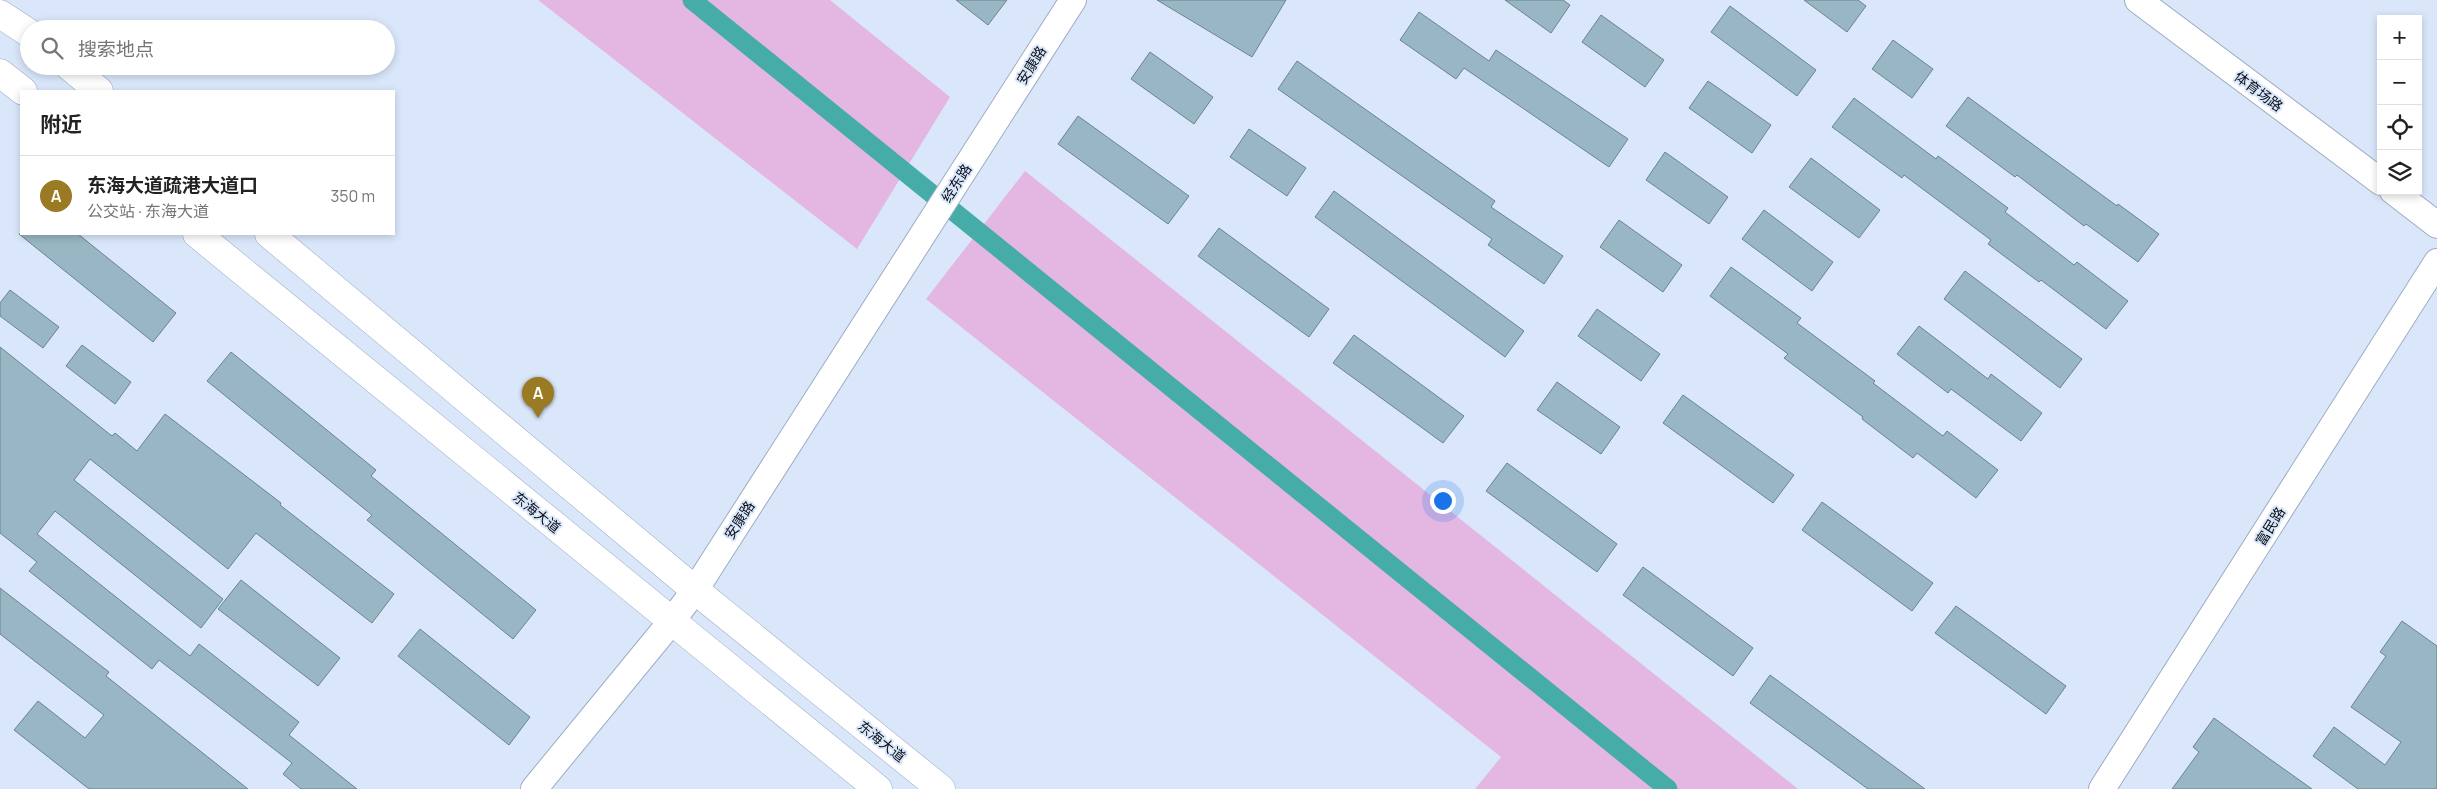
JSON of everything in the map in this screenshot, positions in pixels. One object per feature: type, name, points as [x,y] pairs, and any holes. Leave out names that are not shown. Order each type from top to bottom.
[{"type":"main road","points":[[0,14],[20,27]]},
{"type":"main road","points":[[0,73],[22,90]]},
{"type":"main road","points":[[80,75],[98,90]]},
{"type":"main road","name":"东海大道","points":[[198,235],[878,789]]},
{"type":"main road","name":"东海大道","points":[[270,235],[695,590],[941,789]]},
{"type":"street","name":"安康路","points":[[990,131],[1073,0]]},
{"type":"street","name":"体育场路","points":[[2138,0],[2377,179]]},
{"type":"street","name":"经东路","points":[[922,235],[990,131]]},
{"type":"street","points":[[2398,195],[2437,224]]},
{"type":"street","name":"安康路","points":[[534,789],[695,590],[922,235]]},
{"type":"street","name":"富民路","points":[[2102,789],[2437,262]]},
{"type":"shaded area","points":[[538,0],[830,0],[950,97],[857,249]]},
{"type":"shaded area","points":[[1025,171],[1798,789],[1475,789],[1501,757],[926,299]]},
{"type":"building","points":[[956,0],[1007,0],[988,25]]},
{"type":"building","points":[[1157,0],[1286,0],[1252,57]]},
{"type":"building","points":[[1505,0],[1563,0],[1570,5],[1551,33]]},
{"type":"building","points":[[1804,0],[1858,0],[1866,6],[1847,32]]},
{"type":"building","points":[[1730,6],[1816,70],[1797,96],[1711,32]]},
{"type":"building","points":[[1419,12],[1489,61],[1496,50],[1628,139],[1609,167],[1464,68],[1456,79],[1400,40]]},
{"type":"building","points":[[1601,15],[1664,60],[1645,87],[1582,42]]},
{"type":"building","points":[[1893,40],[1933,69],[1912,98],[1872,69]]},
{"type":"building","points":[[1150,52],[1213,97],[1194,124],[1131,79]]},
{"type":"building","points":[[1297,61],[1495,201],[1491,207],[1563,256],[1544,284],[1488,245],[1492,239],[1278,89]]},
{"type":"building","points":[[1708,81],[1771,125],[1752,153],[1689,108]]},
{"type":"building","points":[[1968,97],[2117,206],[2118,204],[2159,234],[2138,262],[2086,224],[2084,226],[2017,175],[2015,177],[1946,126]]},
{"type":"building","points":[[1854,98],[1936,159],[1938,156],[2008,208],[2005,212],[2074,265],[2077,262],[2128,301],[2106,329],[2041,280],[2039,282],[1988,244],[1991,240],[1904,175],[1902,178],[1832,127]]},
{"type":"building","points":[[1078,116],[1189,196],[1168,224],[1058,144]]},
{"type":"building","points":[[1249,129],[1306,168],[1287,196],[1230,157]]},
{"type":"building","points":[[1665,152],[1728,197],[1709,224],[1646,180]]},
{"type":"building","points":[[1811,158],[1880,210],[1859,238],[1789,187]]},
{"type":"building","points":[[1334,191],[1524,331],[1505,357],[1315,217]]},
{"type":"building","points":[[1764,210],[1833,262],[1812,291],[1742,239]]},
{"type":"building","points":[[1619,220],[1682,265],[1663,292],[1600,247]]},
{"type":"building","points":[[1219,228],[1329,309],[1309,337],[1198,256]]},
{"type":"building","points":[[20,235],[79,235],[176,313],[153,342]]},
{"type":"building","points":[[1731,267],[1801,318],[1797,323],[1875,381],[1873,383],[1943,436],[1947,431],[1998,470],[1976,498],[1917,453],[1913,458],[1862,419],[1863,417],[1784,358],[1788,354],[1710,296]]},
{"type":"building","points":[[1965,271],[2082,359],[2060,388],[1944,299]]},
{"type":"building","points":[[10,290],[59,327],[43,348],[0,316],[0,303]]},
{"type":"building","points":[[1597,309],[1660,354],[1641,381],[1578,336]]},
{"type":"building","points":[[1919,326],[1988,379],[1991,374],[2042,413],[2021,441],[1951,389],[1948,393],[1897,354]]},
{"type":"building","points":[[1354,335],[1464,416],[1443,443],[1333,363]]},
{"type":"building","points":[[82,345],[131,382],[115,404],[66,366]]},
{"type":"building","points":[[0,347],[112,436],[115,433],[137,451],[165,414],[281,503],[280,505],[394,594],[372,623],[256,533],[228,569],[90,459],[74,480],[223,599],[201,628],[55,511],[37,534],[190,656],[199,644],[299,722],[289,735],[357,789],[301,789],[283,774],[292,763],[159,660],[152,669],[29,571],[37,562],[0,533]]},
{"type":"building","points":[[231,352],[376,470],[371,476],[536,610],[513,639],[367,520],[372,515],[207,381]]},
{"type":"building","points":[[1557,382],[1620,427],[1601,454],[1537,410]]},
{"type":"building","points":[[1683,395],[1794,475],[1773,503],[1663,423]]},
{"type":"building","points":[[1507,463],[1617,544],[1597,572],[1486,491]]},
{"type":"building","points":[[1822,502],[1933,583],[1912,611],[1802,530]]},
{"type":"building","points":[[1643,567],[1753,648],[1733,676],[1623,595]]},
{"type":"building","points":[[241,580],[340,658],[318,686],[218,609]]},
{"type":"building","points":[[0,588],[109,672],[106,676],[248,789],[89,789],[14,730],[38,701],[85,738],[104,715],[0,634]]},
{"type":"building","points":[[1956,606],[2066,686],[2046,714],[1935,633]]},
{"type":"building","points":[[2402,621],[2437,646],[2437,789],[2358,789],[2313,756],[2334,727],[2385,765],[2401,742],[2351,707],[2386,656],[2380,652]]},
{"type":"building","points":[[420,629],[530,717],[509,745],[398,656]]},
{"type":"building","points":[[1770,675],[1925,789],[1868,789],[1750,703]]},
{"type":"building","points":[[2214,718],[2312,789],[2172,789],[2199,752],[2193,747]]},
{"type":"waterway","points":[[692,0],[1668,789]]},
{"type":"place","name":"东海大道疏港大道口","points":[[538,418]]}]
